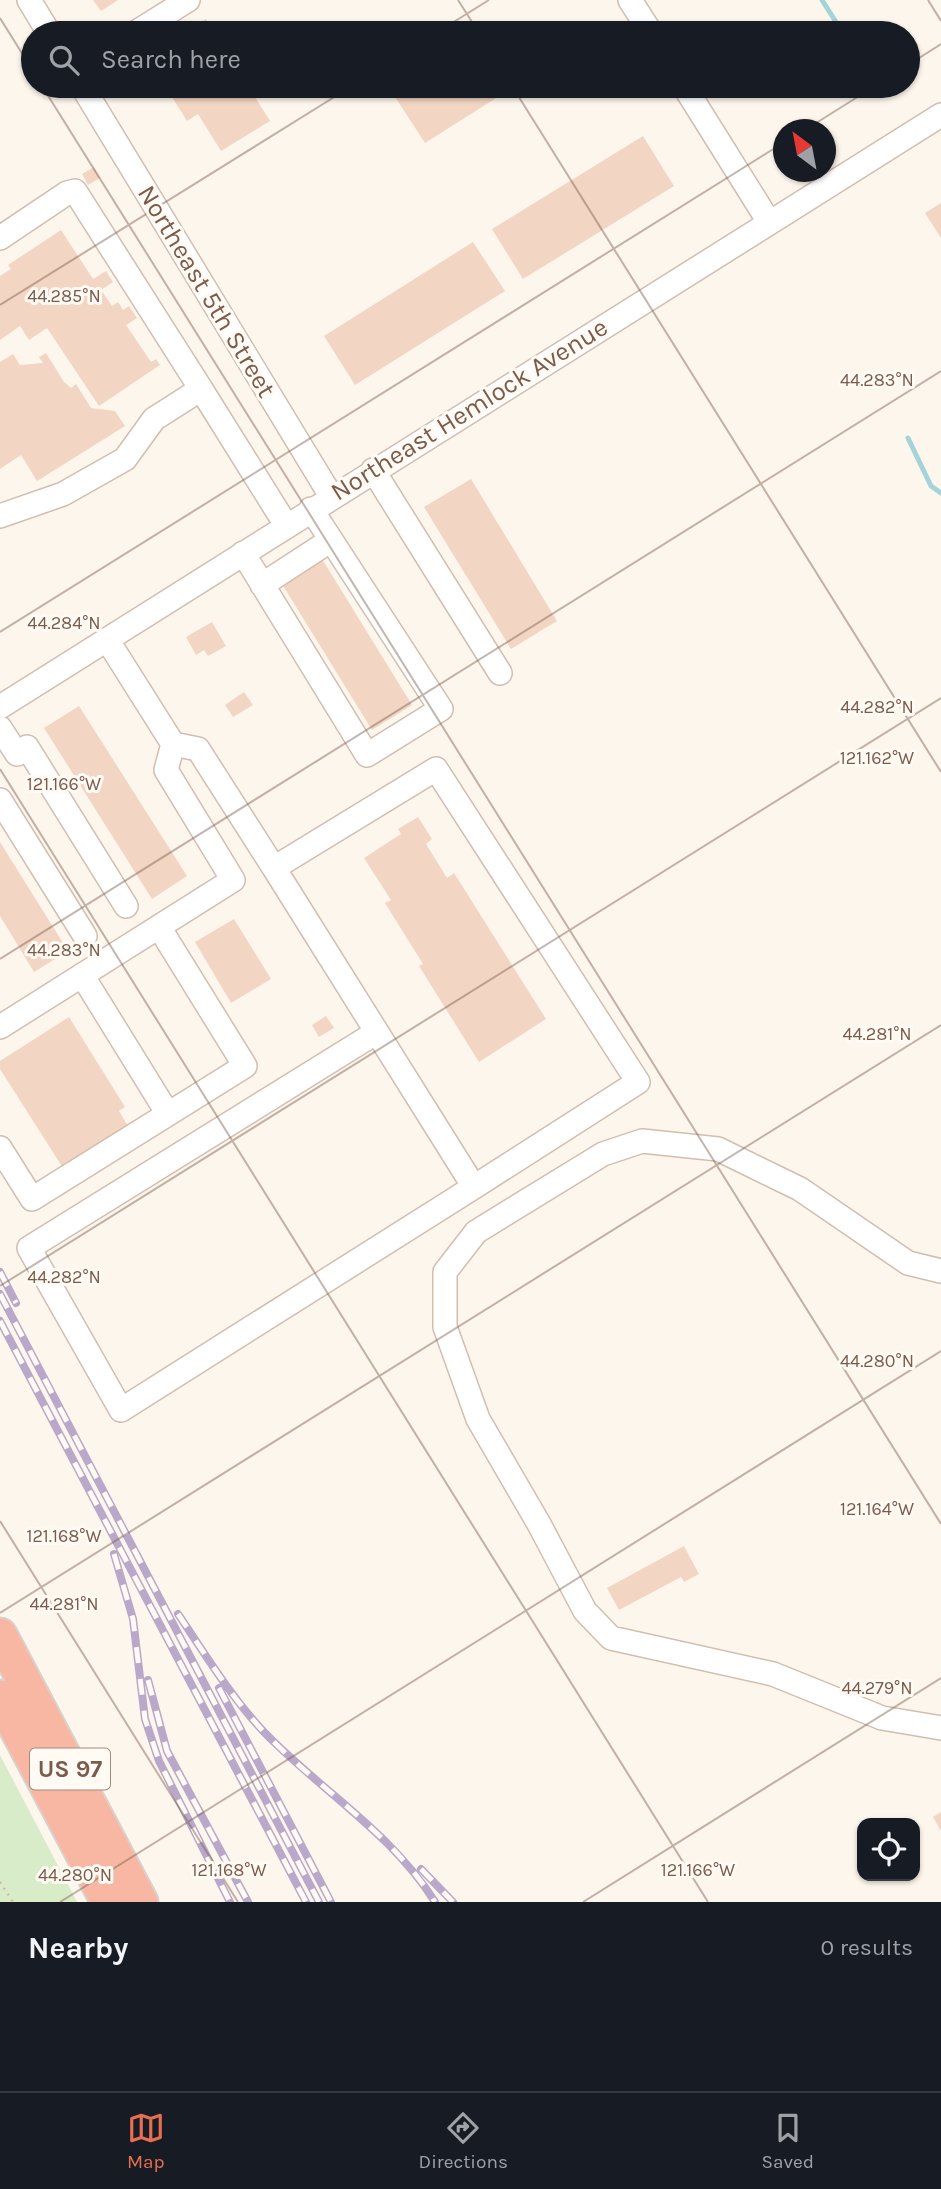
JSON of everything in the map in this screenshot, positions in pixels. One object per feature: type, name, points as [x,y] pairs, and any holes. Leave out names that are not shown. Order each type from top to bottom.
[{"type":"highway","name":"US 97","points":[[0,1635],[141,1902]]},
{"type":"highway","name":"US 97","points":[[0,1697],[108,1902]]},
{"type":"street","points":[[29,0],[42,21]]},
{"type":"street","points":[[154,21],[188,0]]},
{"type":"street","points":[[630,0],[643,21]]},
{"type":"street","name":"Northeast 5th Street","points":[[89,98],[331,496]]},
{"type":"street","points":[[692,98],[769,222]]},
{"type":"street","name":"Northeast Hemlock Avenue","points":[[0,707],[331,496],[941,115]]},
{"type":"street","points":[[0,238],[66,192],[75,191],[286,525]]},
{"type":"street","points":[[0,516],[63,494],[125,459],[154,419],[201,389]]},
{"type":"street","points":[[373,470],[500,673]]},
{"type":"street","points":[[243,553],[367,755],[441,709],[311,509]]},
{"type":"street","points":[[262,585],[331,540]]},
{"type":"street","points":[[108,640],[173,744],[198,749],[474,1187]]},
{"type":"street","points":[[0,728],[8,759],[27,747],[127,906]]},
{"type":"street","points":[[0,1027],[233,880],[166,770],[173,744]]},
{"type":"street","points":[[274,867],[436,769],[638,1082],[121,1410],[29,1248],[377,1032]]},
{"type":"street","points":[[0,800],[85,936]]},
{"type":"street","points":[[0,1148],[32,1199],[245,1066],[159,927]]},
{"type":"street","points":[[82,975],[168,1114]]},
{"type":"street","points":[[941,1271],[908,1263],[800,1189],[719,1149],[642,1141],[603,1154],[476,1231],[445,1272],[445,1327],[478,1419],[539,1524],[585,1611],[611,1638],[773,1674],[882,1718],[941,1728]]},
{"type":"path","points":[[0,1882],[13,1902]]},
{"type":"green space","points":[[0,1755],[77,1902],[0,1902]]},
{"type":"building","points":[[93,0],[118,0],[101,11]]},
{"type":"building","points":[[173,98],[256,98],[270,121],[221,151],[198,114],[187,121]]},
{"type":"building","points":[[396,98],[496,98],[425,143]]},
{"type":"building","points":[[643,136],[674,186],[523,279],[492,229]]},
{"type":"building","points":[[94,167],[100,178],[88,185],[82,174]]},
{"type":"building","points":[[941,203],[941,238],[925,213]]},
{"type":"building","points":[[61,230],[93,279],[106,271],[113,282],[101,290],[112,306],[118,302],[123,310],[129,306],[137,318],[126,325],[151,362],[156,359],[160,365],[99,406],[47,328],[29,340],[20,326],[0,340],[0,276],[11,269],[8,265]]},
{"type":"building","points":[[473,242],[505,291],[355,385],[324,336]]},
{"type":"building","points":[[46,353],[64,382],[71,388],[76,384],[91,408],[115,411],[125,426],[37,481],[21,455],[0,469],[0,362],[13,354],[20,365],[43,363],[39,357]]},
{"type":"building","points":[[471,479],[557,621],[511,649],[424,507]]},
{"type":"building","points":[[322,559],[412,705],[372,730],[282,584]]},
{"type":"building","points":[[212,622],[226,646],[208,656],[204,650],[196,655],[186,637]]},
{"type":"building","points":[[244,692],[253,705],[233,717],[225,705]]},
{"type":"building","points":[[79,706],[187,876],[152,899],[44,728]]},
{"type":"building","points":[[418,817],[432,839],[426,844],[447,878],[454,873],[546,1019],[479,1062],[419,966],[423,964],[385,903],[391,900],[364,858],[401,834],[398,829]]},
{"type":"building","points":[[0,842],[68,951],[34,972],[0,916]]},
{"type":"building","points":[[234,919],[271,979],[231,1003],[195,942]]},
{"type":"building","points":[[326,1016],[334,1028],[319,1037],[312,1025]]},
{"type":"building","points":[[69,1017],[125,1107],[119,1111],[128,1126],[63,1168],[0,1069],[0,1061]]},
{"type":"building","points":[[684,1546],[699,1574],[684,1582],[681,1577],[619,1610],[607,1588]]},
{"type":"building","points":[[941,1812],[941,1831],[933,1817]]},
{"type":"waterway","points":[[822,0],[835,21]]},
{"type":"waterway","points":[[908,438],[931,486],[941,493]]},
{"type":"railway","points":[[0,1272],[16,1303]]},
{"type":"railway","points":[[0,1294],[319,1902]]},
{"type":"railway","points":[[0,1321],[306,1902]]},
{"type":"railway","points":[[114,1554],[133,1619],[145,1719],[159,1761],[230,1902]]},
{"type":"railway","points":[[178,1614],[252,1719],[398,1854],[435,1902]]},
{"type":"railway","points":[[148,1680],[167,1751],[248,1902]]},
{"type":"railway","points":[[219,1688],[331,1902]]},
{"type":"railway","points":[[421,1869],[453,1902]]}]
